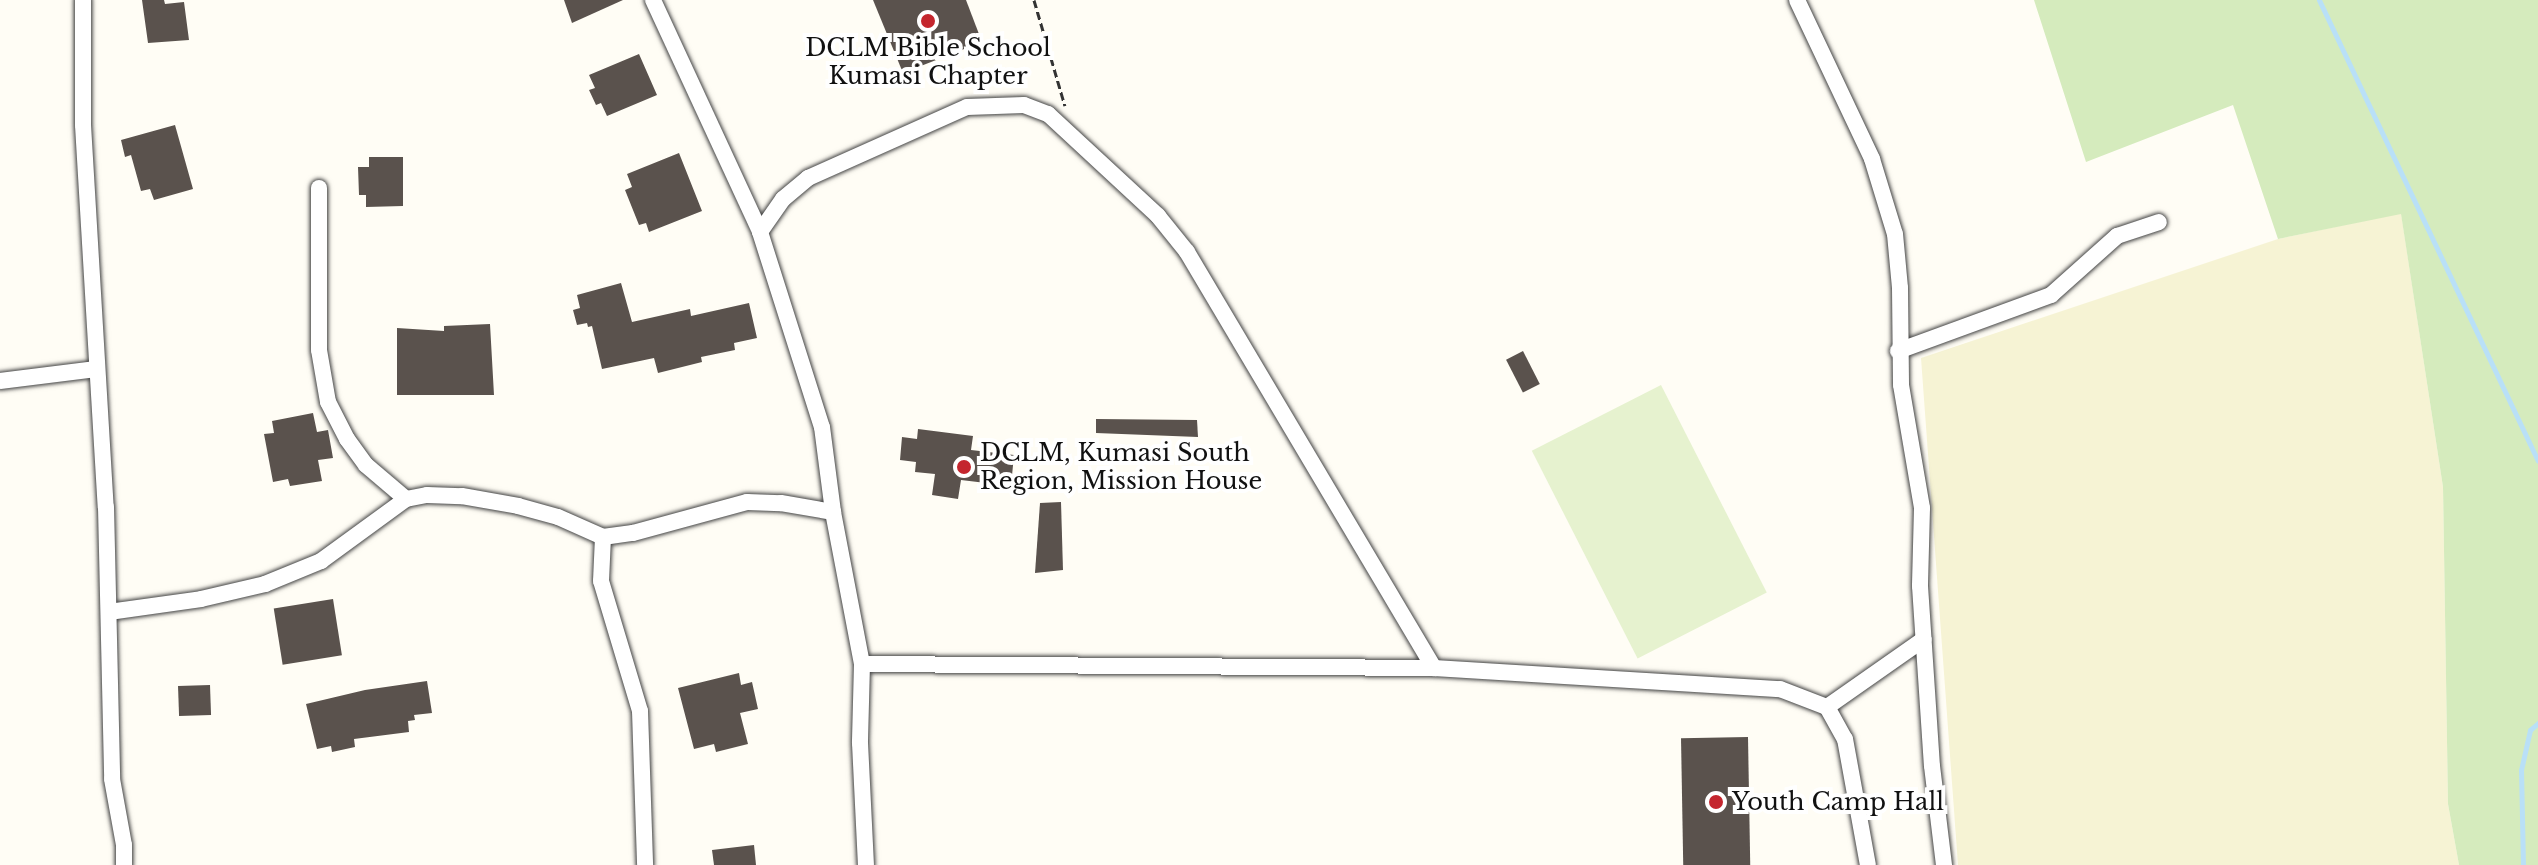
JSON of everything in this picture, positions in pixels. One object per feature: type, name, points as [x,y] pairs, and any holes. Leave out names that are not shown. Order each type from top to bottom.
[{"type":"street","points":[[83,0],[83,125],[106,507],[112,779],[124,845],[124,865]]},
{"type":"street","points":[[653,0],[760,232],[822,427],[833,512],[862,664],[860,743],[866,865]]},
{"type":"street","points":[[1797,0],[1872,159],[1895,234],[1900,288],[1898,351],[1922,508],[1924,639],[1928,663],[1932,766],[1944,865]]},
{"type":"street","points":[[760,232],[783,199],[808,178],[967,107],[1024,105],[1048,114],[1158,216],[1187,252],[1434,668]]},
{"type":"street","points":[[319,188],[319,350],[328,402],[347,439],[366,465],[406,499]]},
{"type":"street","points":[[1898,351],[2051,295],[2117,236],[2159,222]]},
{"type":"street","points":[[0,381],[96,369]]},
{"type":"street","points":[[109,612],[201,599],[265,584],[321,561],[406,499],[427,495],[476,498],[558,517],[603,537],[633,533],[747,502],[781,503],[833,512]]},
{"type":"street","points":[[603,537],[601,581],[640,711],[645,865]]},
{"type":"street","points":[[1827,707],[1924,639]]},
{"type":"street","points":[[862,664],[1434,668],[1780,689],[1827,707],[1845,739],[1868,865]]},
{"type":"path","points":[[1034,0],[1072,133]]},
{"type":"shaded area","points":[[2401,213],[2443,487],[2448,804],[2459,865],[1958,865],[1921,358],[2278,239]]},
{"type":"green space","points":[[2034,0],[2538,0],[2538,865],[2459,865],[2448,804],[2443,487],[2401,214],[2278,239],[2233,105],[2086,162]]},
{"type":"green space","points":[[1661,385],[1767,593],[1638,658],[1532,451]]},
{"type":"building","points":[[142,0],[164,0],[165,4],[184,2],[189,40],[148,43]]},
{"type":"building","points":[[564,0],[623,0],[572,23]]},
{"type":"building","name":"DCLM Bible School Kumasi Chapter","points":[[873,0],[966,0],[982,42],[903,73]]},
{"type":"building","points":[[639,54],[657,95],[607,116],[601,103],[596,105],[589,90],[595,88],[589,75]]},
{"type":"building","points":[[175,125],[193,189],[154,200],[150,189],[141,191],[131,155],[125,157],[121,140]]},
{"type":"building","points":[[679,153],[702,211],[649,232],[646,223],[639,225],[625,190],[632,187],[627,174]]},
{"type":"building","points":[[369,157],[403,157],[403,206],[366,207],[366,195],[359,195],[358,167],[369,167]]},
{"type":"building","points":[[621,283],[632,322],[690,309],[691,316],[749,303],[757,338],[734,343],[735,350],[701,357],[702,362],[658,373],[654,358],[602,369],[592,326],[588,327],[587,323],[577,325],[573,310],[580,308],[577,295]]},
{"type":"building","points":[[490,324],[494,395],[397,395],[397,328],[444,331],[444,326]]},
{"type":"building","points":[[1523,351],[1540,384],[1523,393],[1506,360]]},
{"type":"building","points":[[313,413],[317,432],[328,430],[333,458],[318,460],[322,481],[290,486],[288,479],[273,482],[264,434],[274,433],[272,421]]},
{"type":"building","points":[[1096,419],[1197,420],[1198,437],[1096,433]]},
{"type":"building","name":"DCLM, Kumasi South Region, Mission House","points":[[918,429],[973,436],[971,450],[1014,455],[1011,486],[961,480],[958,499],[932,495],[935,474],[915,472],[916,462],[900,460],[902,437],[917,439]]},
{"type":"building","points":[[1061,502],[1063,570],[1035,573],[1040,503]]},
{"type":"building","points":[[333,599],[342,655],[283,665],[274,608]]},
{"type":"building","points":[[739,673],[741,685],[752,682],[758,709],[740,713],[748,744],[716,752],[714,744],[694,749],[678,688]]},
{"type":"building","points":[[427,681],[432,713],[414,715],[415,720],[408,721],[409,732],[354,739],[355,747],[332,752],[331,746],[317,749],[306,704],[365,690]]},
{"type":"building","points":[[210,685],[211,715],[179,716],[178,686]]},
{"type":"building","name":"Youth Camp Hall","points":[[1748,737],[1750,865],[1683,865],[1681,738]]},
{"type":"building","points":[[754,845],[756,865],[714,865],[712,850]]},
{"type":"waterway","points":[[2319,0],[2538,461]]},
{"type":"waterway","points":[[2523,865],[2521,770],[2530,730],[2538,723]]},
{"type":"place","name":"DCLM Bible School Kumasi Chapter","points":[[928,21]]},
{"type":"place","name":"DCLM, Kumasi South Region, Mission House","points":[[964,467]]},
{"type":"place","name":"Youth Camp Hall","points":[[1716,802]]}]
